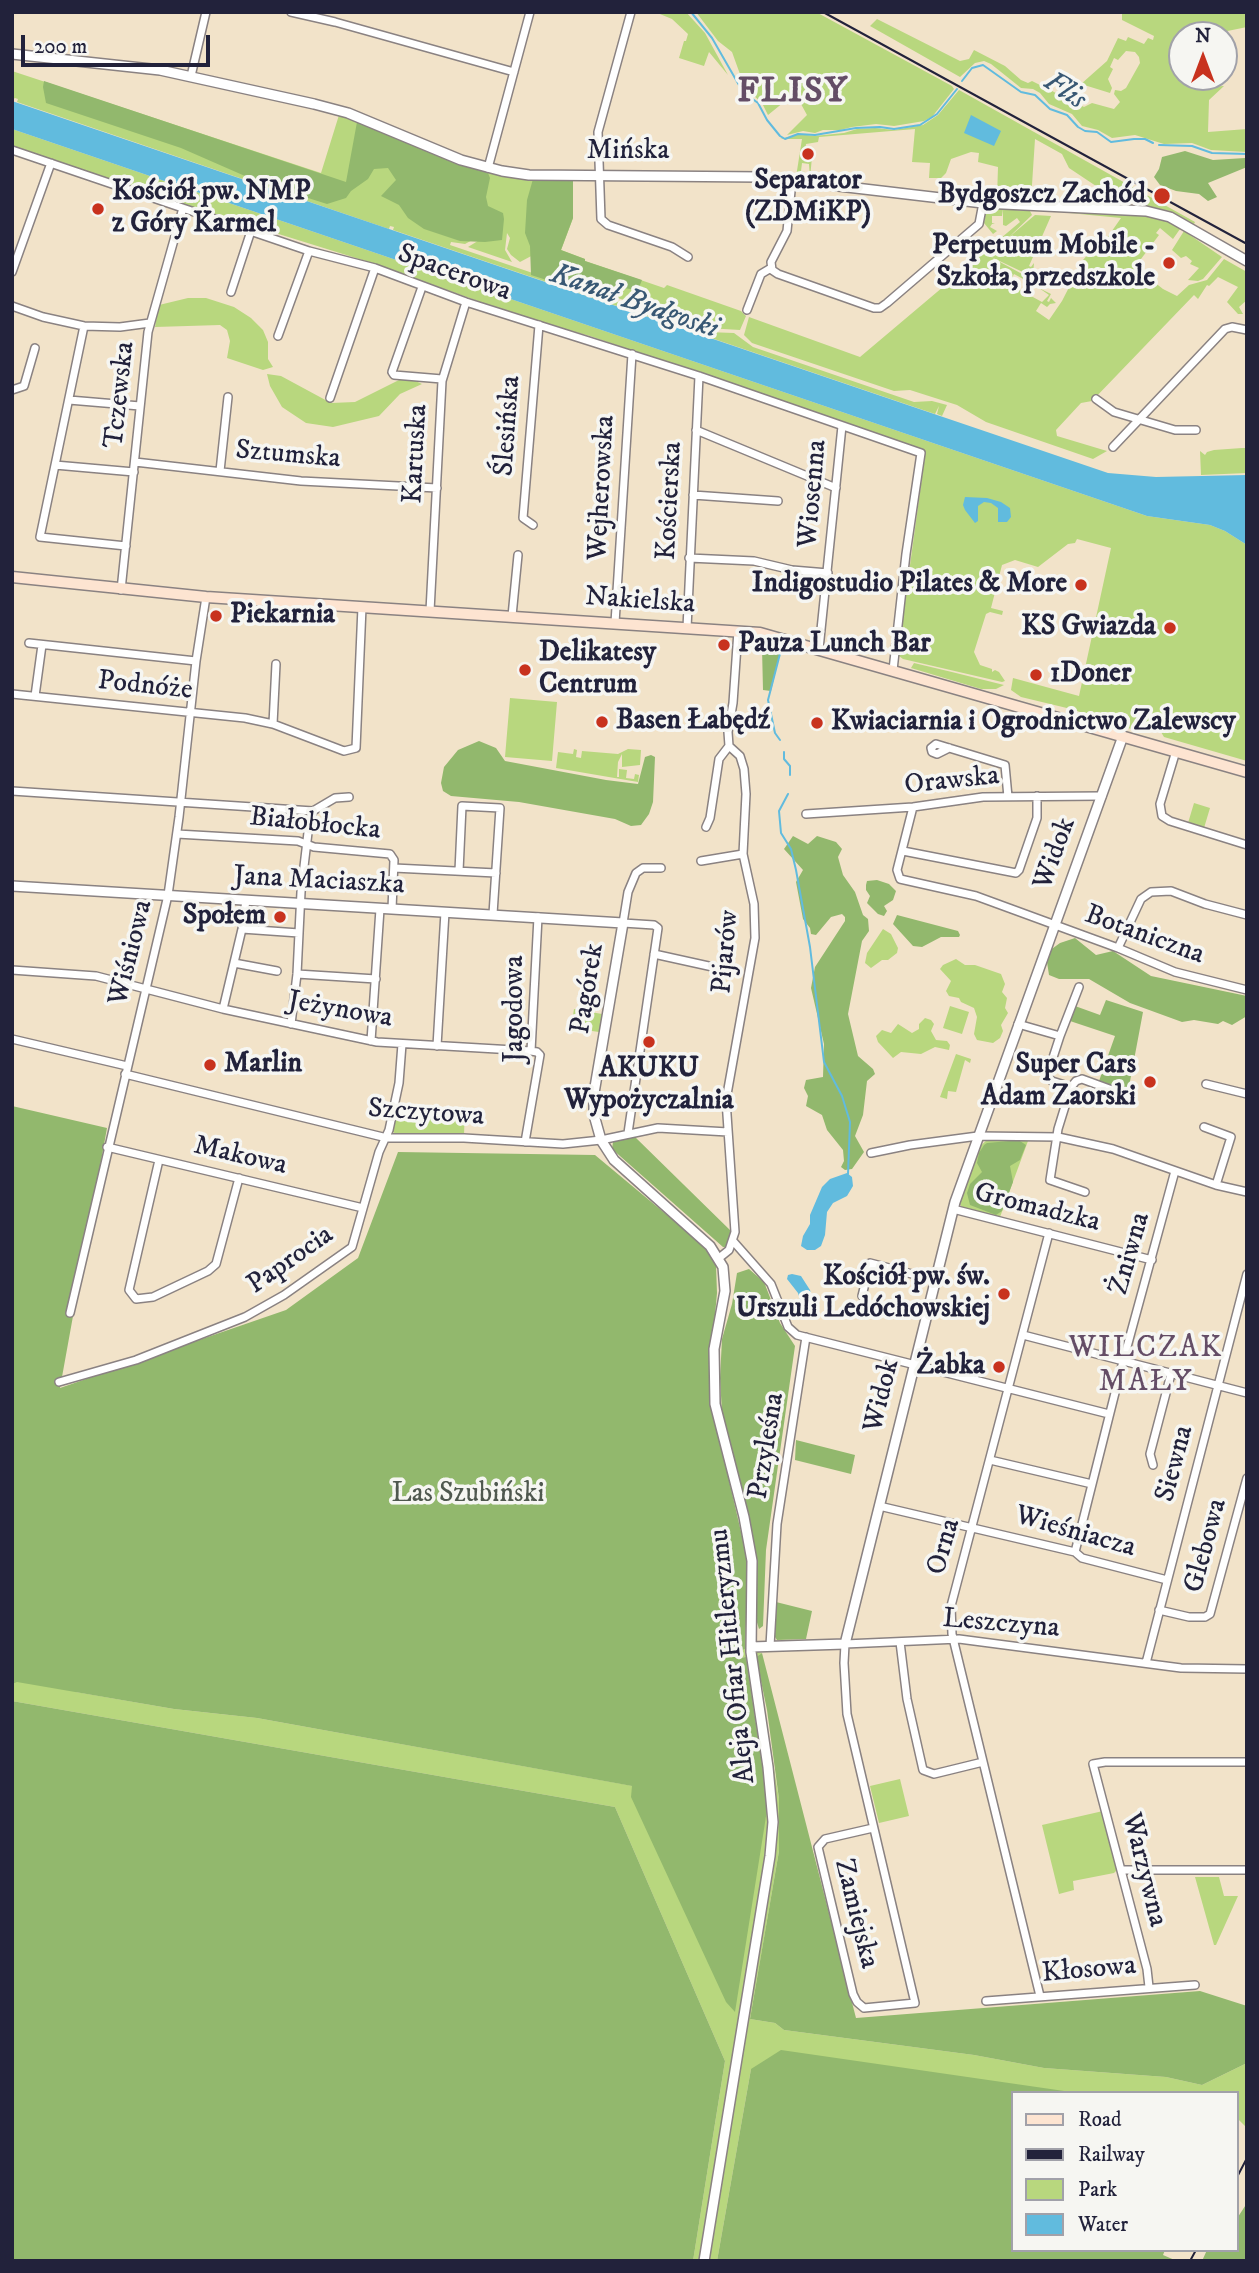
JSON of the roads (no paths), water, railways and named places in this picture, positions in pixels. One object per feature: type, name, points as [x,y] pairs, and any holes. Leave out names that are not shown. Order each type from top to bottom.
[{"type":"main road","name":"Nakielska","points":[[12,577],[206,597],[738,631],[774,636],[1247,772]]},
{"type":"street","points":[[191,76],[206,12]]},
{"type":"street","points":[[291,12],[514,72]]},
{"type":"street","points":[[488,168],[530,12]]},
{"type":"street","points":[[631,12],[600,124],[598,175],[601,219],[672,247],[688,257]]},
{"type":"street","name":"Mińska","points":[[12,54],[116,64],[191,76],[334,109],[461,160],[488,168],[529,174],[732,176],[983,203],[1146,211],[1161,213],[1247,261]]},
{"type":"street","name":"Spacerowa","points":[[12,150],[309,251],[375,268],[466,302],[699,376],[921,453],[906,554],[894,670]]},
{"type":"street","points":[[12,272],[51,163]]},
{"type":"street","points":[[792,181],[787,231],[771,262],[771,268],[778,274],[872,308],[880,308],[979,224],[983,203]]},
{"type":"street","name":"Tczewska","points":[[121,590],[150,323],[183,208]]},
{"type":"street","points":[[230,292],[251,231]]},
{"type":"street","points":[[278,336],[309,251]]},
{"type":"street","points":[[330,398],[375,268]]},
{"type":"street","points":[[747,310],[761,274],[771,268]]},
{"type":"street","points":[[422,287],[392,372],[394,375],[442,379]]},
{"type":"street","name":"Kartuska","points":[[430,611],[442,379],[466,302]]},
{"type":"street","points":[[12,306],[43,317],[85,326],[120,327],[150,323]]},
{"type":"street","points":[[85,326],[40,537],[126,546]]},
{"type":"street","name":"Ślesińska","points":[[533,525],[523,518],[540,326]]},
{"type":"street","points":[[1113,447],[1225,329],[1232,327],[1247,330]]},
{"type":"street","points":[[12,390],[24,386],[36,348]]},
{"type":"street","name":"Wejherowska","points":[[615,623],[632,354]]},
{"type":"street","name":"Kościerska","points":[[687,628],[699,376]]},
{"type":"street","points":[[220,471],[228,397]]},
{"type":"street","points":[[1096,399],[1110,411],[1175,430],[1196,430]]},
{"type":"street","points":[[69,400],[140,406]]},
{"type":"street","name":"Wiosenna","points":[[820,649],[842,426]]},
{"type":"street","points":[[696,430],[836,488]]},
{"type":"street","name":"Sztumska","points":[[135,462],[301,481],[437,488]]},
{"type":"street","points":[[55,465],[134,472]]},
{"type":"street","points":[[693,495],[778,501]]},
{"type":"street","points":[[512,616],[518,555]]},
{"type":"street","points":[[689,558],[754,561],[792,570],[828,573]]},
{"type":"street","name":"Wiśniowa","points":[[70,1313],[168,895],[206,597]]},
{"type":"street","name":"Podnóże","points":[[12,694],[245,718],[273,724],[344,751],[356,748],[362,607]]},
{"type":"street","points":[[706,827],[710,818],[719,759],[729,746],[738,631]]},
{"type":"street","points":[[29,643],[196,661]]},
{"type":"street","points":[[35,696],[42,645]]},
{"type":"street","points":[[273,724],[276,664]]},
{"type":"street","name":"Widok","points":[[862,2007],[915,2003],[846,1714],[845,1644],[953,1209],[1123,736]]},
{"type":"street","name":"Pijarów","points":[[729,746],[740,756],[744,769],[746,797],[743,854],[754,904],[755,938],[726,1100],[733,1241]]},
{"type":"street","points":[[949,748],[1005,765],[1008,797]]},
{"type":"street","points":[[1176,751],[1160,804],[1162,816],[1172,822],[1247,845]]},
{"type":"street","points":[[12,791],[313,811],[335,798],[348,797]]},
{"type":"street","points":[[903,851],[1016,873],[1037,818],[1037,796]]},
{"type":"street","name":"Orawska","points":[[806,814],[913,807],[976,798],[1102,796]]},
{"type":"street","points":[[459,871],[463,806],[500,808],[493,914]]},
{"type":"street","name":"Botaniczna","points":[[913,807],[897,870],[900,879],[976,896],[1194,978],[1247,990]]},
{"type":"street","points":[[290,1024],[297,974],[306,843],[313,811]]},
{"type":"street","name":"Białobłocka","points":[[177,834],[298,841],[314,847],[390,854],[394,857],[392,909]]},
{"type":"street","points":[[701,861],[743,854]]},
{"type":"street","points":[[394,868],[496,873]]},
{"type":"street","name":"Pagórek","points":[[601,1140],[594,1115],[594,1096],[629,888],[636,873],[643,868],[661,868]]},
{"type":"street","name":"Jana Maciaszka","points":[[12,886],[623,923]]},
{"type":"street","points":[[1118,948],[1141,899],[1151,892],[1171,891],[1205,904],[1247,915]]},
{"type":"street","points":[[223,1009],[246,900]]},
{"type":"street","points":[[371,1041],[380,909]]},
{"type":"street","points":[[437,1046],[445,912]]},
{"type":"street","name":"Jagodowa","points":[[524,1142],[540,1058],[538,1053],[531,1051],[538,917]]},
{"type":"street","points":[[623,923],[657,927],[628,1133]]},
{"type":"street","points":[[242,929],[299,933]]},
{"type":"street","points":[[654,954],[722,969]]},
{"type":"street","points":[[234,963],[277,971]]},
{"type":"street","name":"Jeżynowa","points":[[12,970],[96,976],[223,1009],[371,1041],[531,1051]]},
{"type":"street","points":[[297,974],[376,979]]},
{"type":"street","points":[[1071,1087],[1052,1081],[1047,1076],[1079,987]]},
{"type":"street","points":[[1018,1024],[1060,1036]]},
{"type":"street","points":[[12,1039],[127,1066]]},
{"type":"street","name":"Paprocia","points":[[59,1382],[136,1360],[245,1317],[284,1296],[352,1247],[379,1152],[387,1138],[399,1083],[402,1044]]},
{"type":"street","name":"Szczytowa","points":[[125,1074],[387,1138],[564,1144],[601,1140],[658,1128],[728,1132]]},
{"type":"street","points":[[1085,1192],[1050,1180],[1058,1129],[1071,1087],[1082,1079],[1124,1094]]},
{"type":"street","points":[[1206,1084],[1247,1094]]},
{"type":"street","points":[[1204,1127],[1231,1137],[1216,1185]]},
{"type":"street","points":[[871,1153],[978,1136],[1058,1137],[1106,1147],[1216,1185],[1247,1192]]},
{"type":"street","points":[[601,1140],[622,1168],[687,1223],[719,1258],[729,1250],[733,1241],[771,1284],[790,1330],[806,1337],[1109,1414]]},
{"type":"street","name":"Makowa","points":[[107,1147],[363,1208]]},
{"type":"street","points":[[159,1160],[129,1290],[136,1299],[153,1297],[208,1271],[215,1264],[239,1178]]},
{"type":"street","name":"Żniwna","points":[[1075,1552],[1109,1414],[1175,1171]]},
{"type":"street","name":"Gromadzka","points":[[953,1209],[1152,1260]]},
{"type":"street","name":"Orna","points":[[1040,1996],[951,1634],[951,1603],[1049,1233]]},
{"type":"street","name":"Aleja Ofiar Hitleryzmu","points":[[704,2261],[772,1833],[768,1768],[751,1647],[752,1561],[744,1517],[714,1399],[715,1340],[725,1291],[725,1274],[719,1258]]},
{"type":"street","points":[[862,1296],[870,1263],[935,1280]]},
{"type":"street","name":"Siewna","points":[[1146,1663],[1247,1274]]},
{"type":"street","points":[[1023,1335],[1247,1393]]},
{"type":"street","name":"Przyleśna","points":[[770,1646],[777,1524],[806,1337]]},
{"type":"street","points":[[1153,1465],[1150,1454],[1171,1374]]},
{"type":"street","points":[[990,1460],[1093,1484]]},
{"type":"street","name":"Glebowa","points":[[1159,1610],[1189,1617],[1205,1617],[1210,1614],[1247,1478]]},
{"type":"street","name":"Wieśniacza","points":[[880,1506],[1075,1552],[1082,1558],[1167,1580]]},
{"type":"street","name":"Leszczyna","points":[[751,1647],[954,1639],[1181,1668],[1247,1669]]},
{"type":"street","points":[[900,1642],[908,1699],[923,1770],[934,1774],[983,1762]]},
{"type":"street","name":"Warzywna","points":[[1149,1987],[1147,1969],[1093,1764],[1247,1762]]},
{"type":"street","name":"Zamiejska","points":[[862,2007],[853,1994],[818,1847],[825,1839],[873,1828]]},
{"type":"street","points":[[1121,1870],[1247,1870]]},
{"type":"street","name":"Kłosowa","points":[[986,2001],[1195,1985]]},
{"type":"water","points":[[12,101],[1108,473],[1156,477],[1247,475],[1247,545],[1210,525],[1147,516],[12,129]]},
{"type":"water","points":[[971,115],[1001,131],[994,146],[964,133]]},
{"type":"water","points":[[965,497],[1001,502],[1010,508],[1011,517],[1007,522],[998,522],[998,508],[984,502],[978,506],[978,521],[975,523],[963,505]]},
{"type":"water","points":[[847,1173],[852,1177],[853,1186],[847,1196],[833,1203],[827,1212],[821,1246],[815,1250],[807,1250],[801,1246],[803,1236],[810,1224],[810,1215],[822,1187],[830,1179]]},
{"type":"water","points":[[788,1275],[801,1276],[810,1290],[813,1301],[808,1312],[803,1309],[798,1293],[787,1279]]},
{"type":"waterway","name":"Flis","points":[[691,12],[712,38],[743,92],[758,103],[767,120],[785,139],[798,134],[815,135],[856,128],[894,129],[920,125],[937,114],[957,89]]},
{"type":"waterway","name":"Flis","points":[[962,81],[972,68],[983,65],[1021,92],[1035,95],[1050,109],[1067,115],[1085,131],[1097,132],[1111,142],[1145,139],[1153,143]]},
{"type":"waterway","name":"Flis","points":[[1159,145],[1192,146],[1212,153],[1247,154]]},
{"type":"waterway","points":[[780,740],[775,733],[768,700],[782,646]]},
{"type":"waterway","points":[[784,752],[784,759],[790,766],[790,775]]},
{"type":"waterway","points":[[788,794],[779,811],[781,833],[791,849],[796,870],[810,947],[824,1062],[842,1096],[850,1122],[848,1174]]},
{"type":"railway","points":[[823,12],[1247,244]]},
{"type":"railway","points":[[1238,2175],[1247,2158]]},
{"type":"railway","points":[[1190,2261],[1195,2252]]},
{"type":"place","name":"Separator (ZDMiKP)","points":[[808,154]]},
{"type":"place","name":"Bydgoszcz Zachód","points":[[1162,196]]},
{"type":"place","name":"Kościół pw. NMP z Góry Karmel","points":[[98,209]]},
{"type":"place","name":"Perpetuum Mobile - Szkoła, przedszkole","points":[[1169,263]]},
{"type":"place","name":"Indigostudio Pilates & More","points":[[1081,585]]},
{"type":"place","name":"Piekarnia","points":[[216,616]]},
{"type":"place","name":"KS Gwiazda","points":[[1170,628]]},
{"type":"place","name":"Pauza Lunch Bar","points":[[724,645]]},
{"type":"place","name":"Delikatesy Centrum","points":[[525,670]]},
{"type":"place","name":"1Doner","points":[[1036,675]]},
{"type":"place","name":"Basen Łabędź","points":[[602,722]]},
{"type":"place","name":"Kwiaciarnia i Ogrodnictwo Zalewscy","points":[[817,723]]},
{"type":"place","name":"Społem","points":[[280,917]]},
{"type":"place","name":"AKUKU Wypożyczalnia","points":[[649,1042]]},
{"type":"place","name":"Marlin","points":[[210,1065]]},
{"type":"place","name":"Super Cars Adam Zaorski","points":[[1150,1082]]},
{"type":"place","name":"Kościół pw. św. Urszuli Ledóchowskiej","points":[[1004,1294]]},
{"type":"place","name":"Żabka","points":[[999,1367]]},
{"type":"district","name":"FLISY","points":[[793,94]]},
{"type":"district","name":"WILCZAK MAŁY","points":[[1146,1367]]},
{"type":"water label","name":"Kanał Bydgoski","points":[[634,303]]},
{"type":"park label","name":"Las Szubiński","points":[[468,1495]]}]
